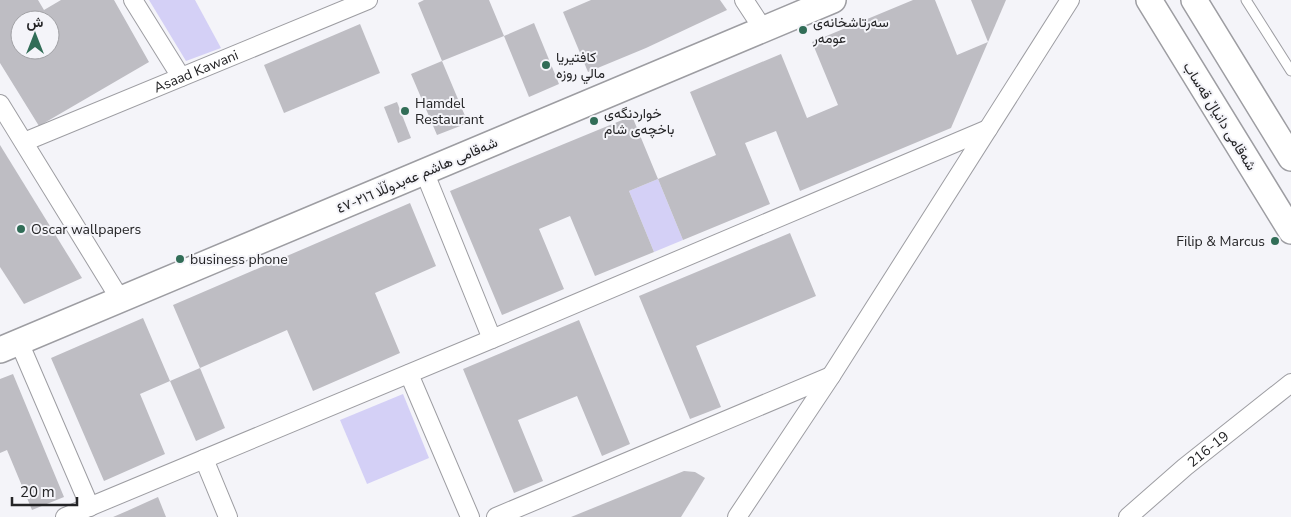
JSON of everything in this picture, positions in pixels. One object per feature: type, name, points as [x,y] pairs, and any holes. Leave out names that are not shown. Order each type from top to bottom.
[{"type":"street","points":[[133,0],[181,77]]},
{"type":"street","name":"Asaad Kawani","points":[[24,142],[368,0]]},
{"type":"street","points":[[744,0],[763,29]]},
{"type":"street","name":"شەقامی هاشم عەبدوڵڵا ٢١٦-٤٧","points":[[10,346],[833,0]]},
{"type":"street","points":[[738,517],[831,376],[1070,0]]},
{"type":"street","name":"شەقامی دانیاڵ قەساب","points":[[1149,0],[1291,231]]},
{"type":"street","points":[[1194,0],[1291,158]]},
{"type":"street","points":[[0,104],[120,299]]},
{"type":"street","points":[[65,517],[988,129]]},
{"type":"street","points":[[424,171],[492,339]]},
{"type":"street","points":[[10,346],[90,507]]},
{"type":"street","points":[[409,374],[470,517]]},
{"type":"street","points":[[496,517],[831,376]]},
{"type":"street","name":"216-19","points":[[1128,517],[1186,467],[1291,383]]},
{"type":"street","points":[[204,459],[228,517]]},
{"type":"street","points":[[529,517],[542,497]]},
{"type":"lane","points":[[1246,0],[1291,71]]},
{"type":"shaded area","points":[[149,0],[195,0],[221,48],[186,61]]},
{"type":"shaded area","points":[[658,179],[683,240],[654,252],[629,191]]},
{"type":"shaded area","points":[[403,394],[429,458],[367,484],[340,420]]},
{"type":"building","points":[[0,0],[38,0],[44,10],[61,0],[114,0],[149,62],[39,126],[0,63]]},
{"type":"building","points":[[424,0],[489,0],[504,36],[442,61],[418,3]]},
{"type":"building","points":[[591,0],[720,0],[727,10],[646,48],[588,72],[563,12]]},
{"type":"building","points":[[913,0],[935,0],[957,55],[988,42],[951,128],[800,191],[776,131],[745,143],[770,204],[683,240],[658,179],[716,155],[690,92],[781,54],[807,118],[838,105],[812,42]]},
{"type":"building","points":[[971,0],[1006,0],[988,42]]},
{"type":"building","points":[[534,23],[559,84],[529,97],[504,36]]},
{"type":"building","points":[[360,24],[380,73],[284,113],[264,65]]},
{"type":"building","points":[[442,61],[468,123],[437,135],[411,74]]},
{"type":"building","points":[[397,102],[411,138],[398,143],[384,107]]},
{"type":"building","points":[[632,116],[658,179],[629,191],[654,252],[595,276],[570,216],[539,229],[564,289],[502,315],[450,191]]},
{"type":"building","points":[[0,145],[82,278],[24,304],[0,267]]},
{"type":"building","points":[[410,203],[436,266],[375,293],[400,353],[313,391],[287,330],[200,368],[173,305]]},
{"type":"building","points":[[790,233],[816,296],[696,346],[721,407],[690,419],[639,296]]},
{"type":"building","points":[[143,318],[170,381],[140,394],[165,454],[104,481],[51,358]]},
{"type":"building","points":[[579,320],[630,444],[602,456],[577,396],[518,420],[543,481],[514,493],[463,369]]},
{"type":"building","points":[[200,368],[225,428],[196,441],[170,381]]},
{"type":"building","points":[[13,374],[64,497],[32,510],[7,450],[0,453],[0,379]]},
{"type":"building","points":[[684,471],[695,472],[705,478],[681,517],[571,517]]},
{"type":"building","points":[[158,497],[166,517],[113,517],[127,511]]},
{"type":"place","name":"سەرتاشخانەی عومەر","points":[[803,30]]},
{"type":"place","name":"كافتيريا مالي روزه","points":[[546,65]]},
{"type":"place","name":"Hamdel Restaurant","points":[[405,111]]},
{"type":"place","name":"خواردنگەی باخچەی شام","points":[[594,121]]},
{"type":"place","name":"Oscar wallpapers","points":[[21,229]]},
{"type":"place","name":"Filip & Marcus","points":[[1275,241]]},
{"type":"place","name":"business phone","points":[[180,259]]}]
